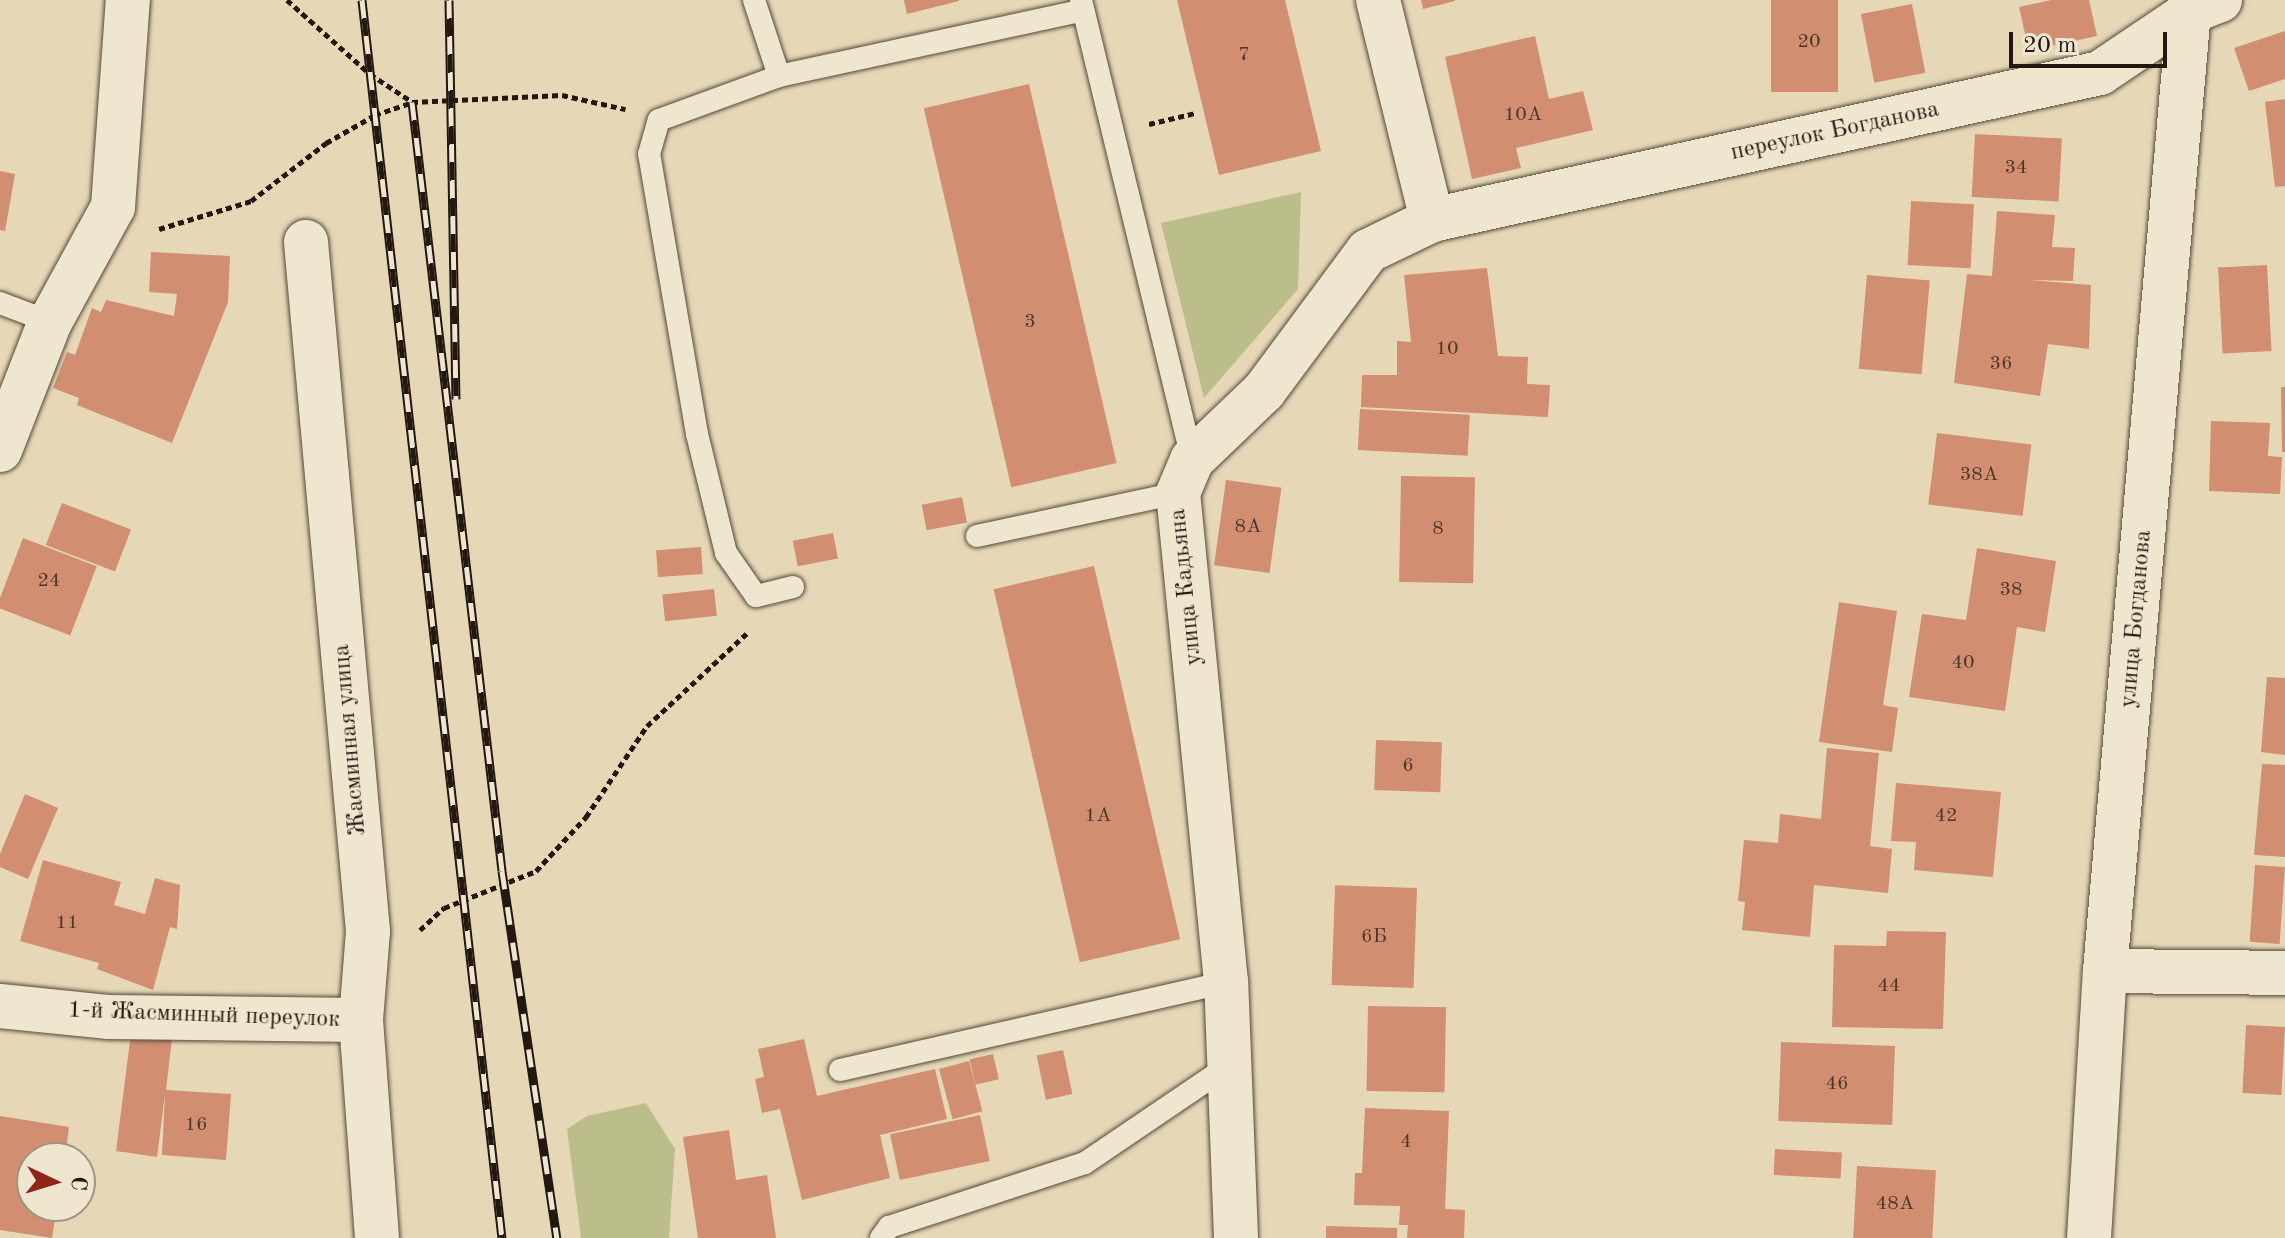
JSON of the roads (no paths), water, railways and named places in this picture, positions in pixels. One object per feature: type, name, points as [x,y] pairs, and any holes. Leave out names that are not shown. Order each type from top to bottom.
[{"type":"street","points":[[0,450],[50,322],[113,207],[128,0]]},
{"type":"street","points":[[1185,477],[1264,391],[1368,251],[1432,220],[1378,0]]},
{"type":"street","name":"переулок Богданова","points":[[1432,220],[2100,73],[2201,4]]},
{"type":"street","name":"улица Богданова","points":[[2089,1238],[2105,971],[2201,4]]},
{"type":"street","name":"Жасминная улица","points":[[306,242],[368,931],[361,1020],[377,1238]]},
{"type":"street","name":"улица Кадьяна","points":[[1185,477],[1226,982],[1236,1238]]},
{"type":"street","points":[[2105,971],[2285,973]]},
{"type":"street","name":"1-й Жасминный переулок","points":[[0,1006],[109,1017],[361,1020]]},
{"type":"lane","points":[[754,0],[779,76]]},
{"type":"lane","points":[[793,587],[756,596],[726,553],[697,434],[649,154],[659,120],[779,76],[1082,5],[1185,477],[977,536]]},
{"type":"lane","points":[[0,303],[50,322]]},
{"type":"lane","points":[[840,1070],[1226,982]]},
{"type":"lane","points":[[881,1238],[889,1227],[1085,1163],[1231,1064]]},
{"type":"railway","points":[[362,0],[502,1238]]},
{"type":"railway","points":[[449,0],[456,399]]},
{"type":"railway","points":[[412,102],[502,871],[557,1238]]}]
